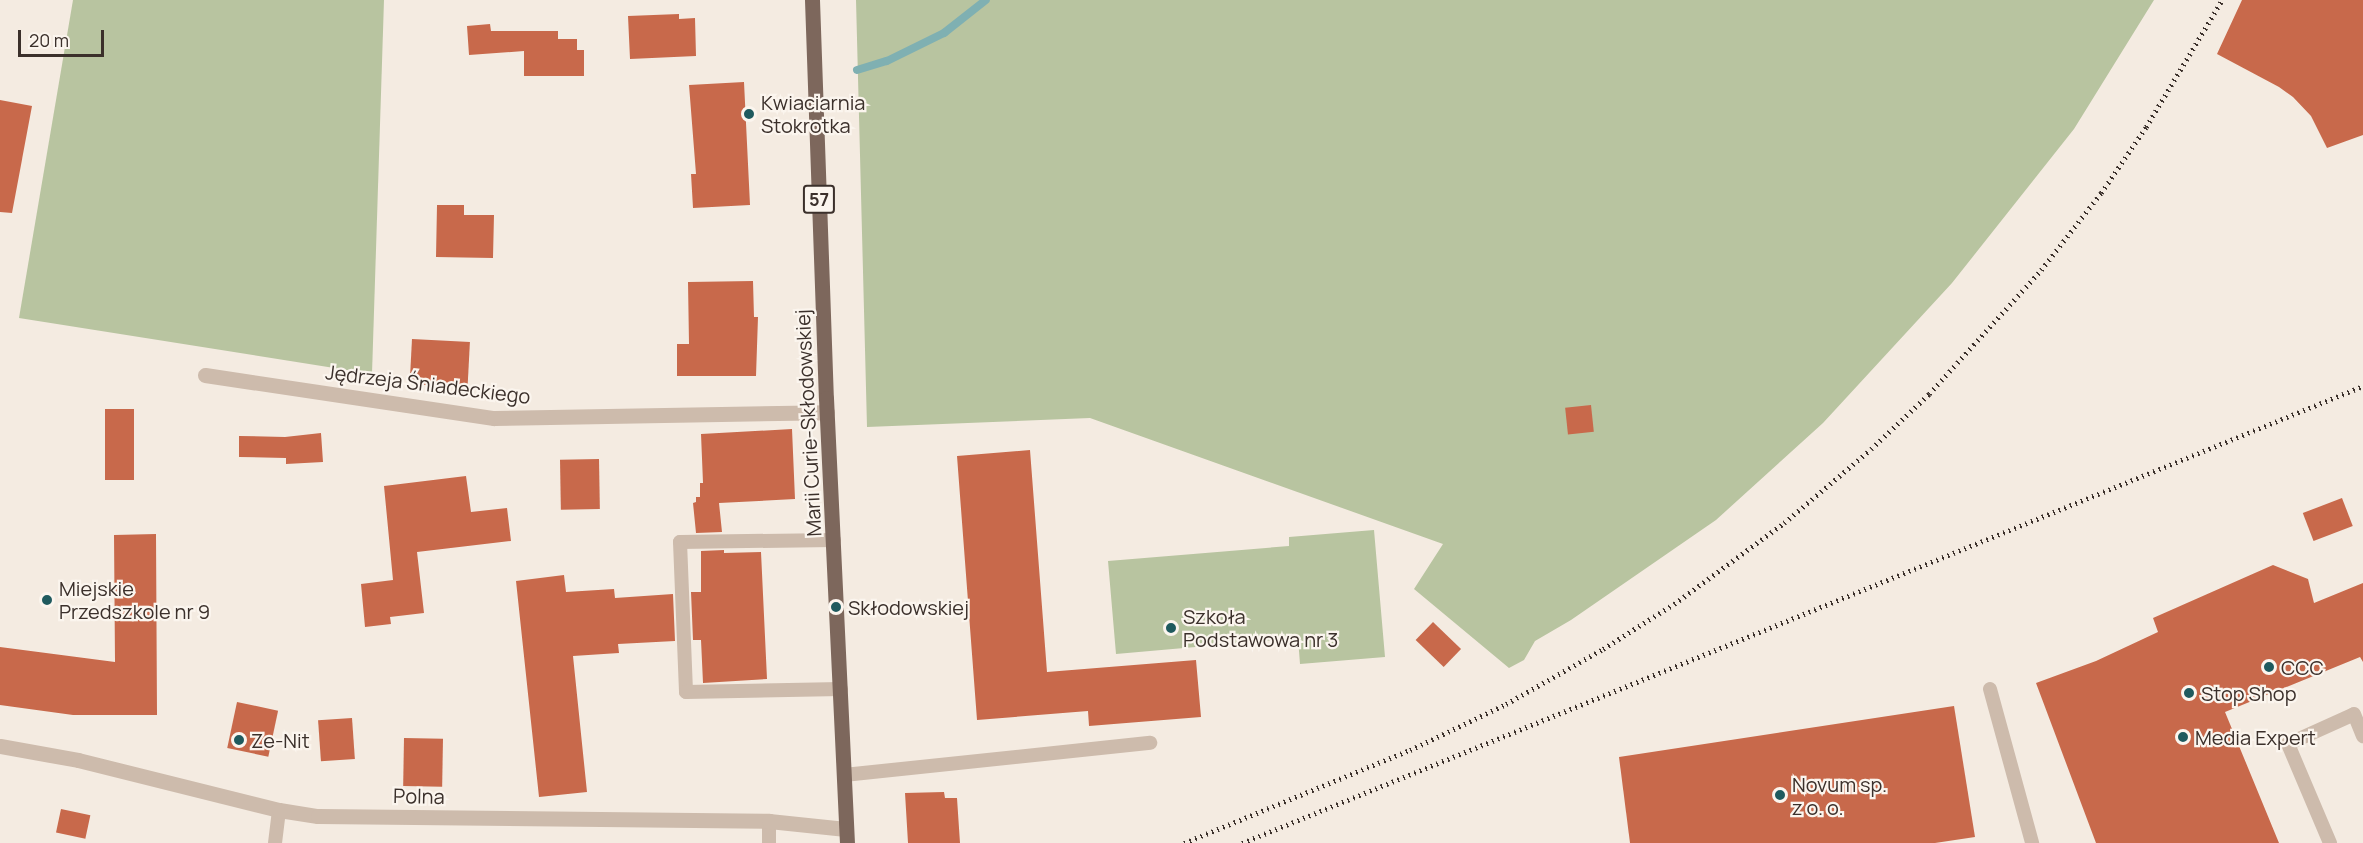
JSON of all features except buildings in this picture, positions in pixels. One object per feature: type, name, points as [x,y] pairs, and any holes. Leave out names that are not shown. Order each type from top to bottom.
[{"type":"main road","name":"Marii Curie-Skłodowskiej","points":[[812,0],[846,836]]},
{"type":"street","name":"Jędrzeja Śniadeckiego","points":[[205,375],[494,418],[827,412]]},
{"type":"street","name":"Polna","points":[[0,746],[78,760],[279,810],[318,816],[769,821],[846,836]]},
{"type":"lane","points":[[834,540],[680,542],[686,692],[841,689]]},
{"type":"lane","points":[[1990,690],[2032,843]]},
{"type":"lane","points":[[2330,843],[2288,744],[2354,714],[2363,736]]},
{"type":"lane","points":[[844,775],[1150,743]]},
{"type":"lane","points":[[275,843],[279,810]]},
{"type":"lane","points":[[768,843],[769,821]]},
{"type":"green space","points":[[73,0],[384,0],[372,374],[19,318]]},
{"type":"green space","points":[[856,0],[2154,0],[2074,129],[1952,283],[1823,423],[1716,520],[1571,620],[1535,641],[1524,660],[1509,668],[1414,589],[1443,544],[1090,418],[867,427]]},
{"type":"green space","points":[[1374,530],[1385,657],[1300,664],[1298,638],[1116,654],[1108,561],[1289,546],[1289,537]]},
{"type":"waterway","points":[[857,70],[887,61],[944,33],[986,0]]},
{"type":"railway","points":[[1184,843],[1410,750],[1506,704],[1603,649],[1674,604],[1784,523],[1871,449],[1929,394],[2041,270],[2101,193],[2146,127],[2222,0]]},
{"type":"railway","points":[[1242,843],[2363,386]]},
{"type":"place","name":"Kwiaciarnia Stokrotka","points":[[749,114]]},
{"type":"place","name":"Miejskie Przedszkole nr 9","points":[[47,600]]},
{"type":"place","name":"Skłodowskiej","points":[[836,607]]},
{"type":"place","name":"Szkoła Podstawowa nr 3","points":[[1171,628]]},
{"type":"place","name":"CCC","points":[[2269,667]]},
{"type":"place","name":"Stop Shop","points":[[2189,693]]},
{"type":"place","name":"Media Expert","points":[[2183,737]]},
{"type":"place","name":"Ze-Nit","points":[[239,740]]},
{"type":"place","name":"Novum sp. z o. o.","points":[[1780,795]]}]
